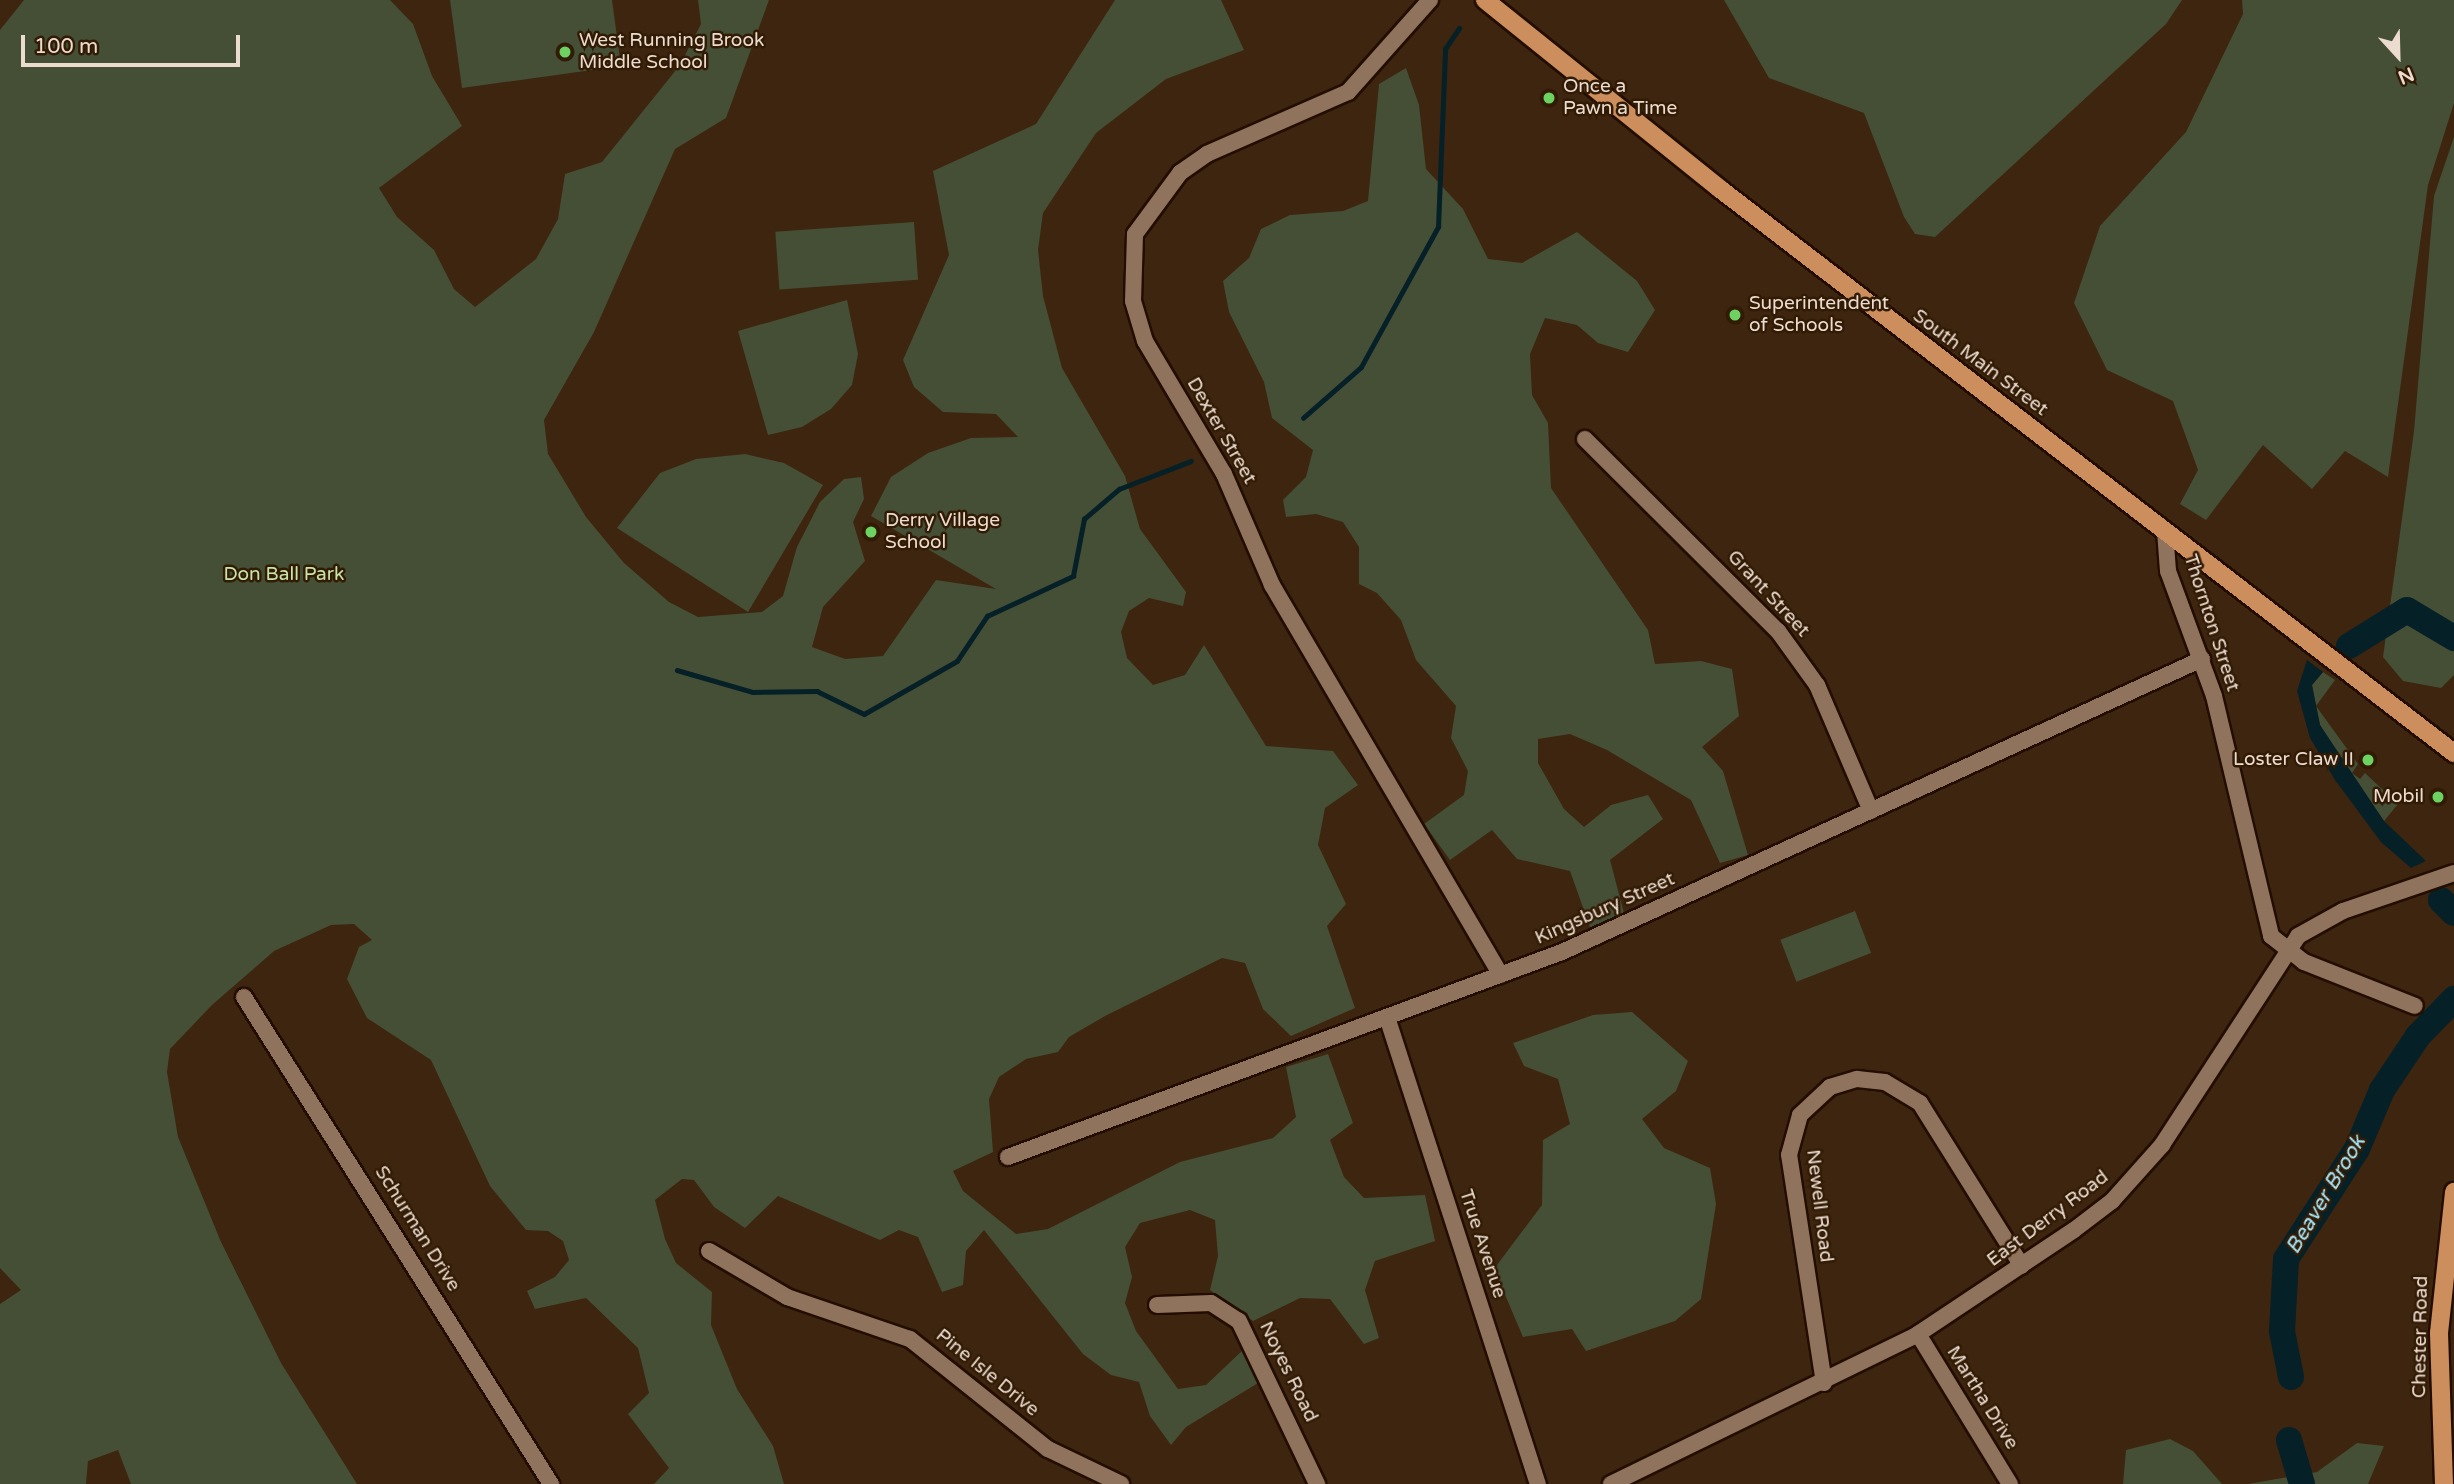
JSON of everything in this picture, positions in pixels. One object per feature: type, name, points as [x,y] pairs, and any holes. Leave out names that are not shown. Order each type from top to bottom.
[{"type":"main road","name":"South Main Street","points":[[1485,0],[2454,754]]},
{"type":"main road","name":"Chester Road","points":[[2444,1484],[2439,1333],[2454,1192]]},
{"type":"street","name":"Dexter Street","points":[[1430,0],[1348,92],[1207,154],[1180,173],[1138,228],[1132,286],[1142,333],[1224,474],[1272,586],[1501,975]]},
{"type":"street","name":"Grant Street","points":[[1585,439],[1779,631],[1817,685],[1871,811]]},
{"type":"street","name":"Thornton Street","points":[[2165,531],[2168,571],[2202,659],[2258,904],[2283,951]]},
{"type":"street","name":"Kingsbury Street","points":[[1008,1157],[1501,975],[1871,811],[2202,659]]},
{"type":"street","name":"East Derry Road","points":[[1611,1484],[1824,1383],[1917,1334],[2022,1266],[2112,1201],[2146,1166],[2283,951],[2327,918],[2454,873]]},
{"type":"street","points":[[2283,951],[2416,1006]]},
{"type":"street","name":"Schurman Drive","points":[[244,997],[551,1484]]},
{"type":"street","name":"True Avenue","points":[[1387,1017],[1538,1484]]},
{"type":"street","name":"Newell Road","points":[[1824,1383],[1789,1155],[1800,1115],[1830,1087],[1857,1079],[1885,1082],[1920,1103],[2022,1266]]},
{"type":"street","name":"Pine Isle Drive","points":[[709,1251],[787,1297],[901,1334],[1048,1449],[1121,1484]]},
{"type":"street","name":"Noyes Road","points":[[1157,1305],[1211,1303],[1239,1321],[1317,1484]]},
{"type":"street","name":"Martha Drive","points":[[1917,1334],[2010,1484]]},
{"type":"green space","name":"Don Ball Park","points":[[24,0],[390,0],[413,24],[432,76],[462,126],[379,188],[397,217],[434,250],[454,289],[475,307],[536,259],[558,219],[565,174],[602,162],[680,65],[701,24],[698,0],[769,0],[726,118],[675,149],[594,332],[544,420],[548,454],[586,517],[624,563],[669,602],[698,617],[762,612],[783,596],[797,547],[820,502],[844,479],[861,477],[864,499],[853,522],[865,561],[823,607],[812,647],[845,659],[883,656],[936,580],[996,589],[871,516],[891,477],[928,453],[971,438],[1018,437],[996,414],[943,412],[914,387],[903,360],[949,255],[933,171],[1036,124],[1115,0],[1221,0],[1244,50],[1166,79],[1096,133],[1043,213],[1038,250],[1043,296],[1062,368],[1125,476],[1140,529],[1186,592],[1183,606],[1149,598],[1129,611],[1121,632],[1127,658],[1153,685],[1185,675],[1204,645],[1266,746],[1333,751],[1358,785],[1325,808],[1318,845],[1346,904],[1327,926],[1355,1008],[1291,1036],[1263,1009],[1245,963],[1222,958],[1105,1016],[1069,1037],[1058,1052],[1026,1059],[999,1077],[989,1099],[993,1152],[953,1171],[963,1191],[1016,1234],[1048,1229],[1180,1162],[1273,1138],[1296,1117],[1286,1067],[1328,1054],[1353,1123],[1330,1140],[1344,1177],[1364,1198],[1425,1195],[1435,1241],[1375,1261],[1365,1290],[1379,1338],[1364,1344],[1330,1299],[1300,1298],[1253,1321],[1210,1290],[1218,1256],[1215,1220],[1190,1210],[1140,1223],[1125,1247],[1132,1277],[1125,1303],[1136,1331],[1178,1389],[1206,1385],[1245,1348],[1258,1383],[1186,1427],[1171,1445],[1150,1416],[1139,1382],[1111,1375],[1083,1354],[984,1230],[966,1251],[963,1285],[942,1292],[918,1237],[899,1230],[880,1240],[778,1196],[745,1228],[714,1207],[694,1180],[682,1179],[655,1200],[665,1239],[676,1263],[712,1292],[711,1325],[737,1389],[773,1446],[784,1484],[654,1484],[669,1468],[628,1414],[649,1393],[638,1348],[586,1298],[535,1309],[527,1291],[555,1277],[569,1260],[563,1241],[548,1231],[526,1230],[490,1186],[431,1060],[367,1018],[347,979],[359,947],[372,940],[354,924],[331,925],[274,951],[212,1005],[170,1049],[167,1072],[178,1137],[221,1242],[281,1363],[357,1484],[131,1484],[118,1450],[88,1461],[86,1484],[0,1484],[0,1304],[21,1290],[0,1268],[0,30]]},
{"type":"green space","points":[[450,0],[612,0],[621,66],[462,88]]},
{"type":"green space","points":[[1724,0],[2182,0],[2166,24],[1935,237],[1915,234],[1904,217],[1864,113],[1769,78]]},
{"type":"green space","points":[[2242,0],[2454,0],[2454,103],[2428,185],[2388,477],[2345,451],[2312,489],[2263,445],[2206,520],[2180,504],[2198,470],[2173,401],[2107,370],[2074,303],[2100,226],[2186,132],[2243,14]]},
{"type":"green space","points":[[1406,68],[1419,105],[1426,169],[1463,209],[1488,259],[1522,263],[1577,232],[1637,281],[1655,310],[1628,352],[1598,343],[1577,325],[1545,318],[1530,354],[1532,395],[1548,423],[1551,488],[1648,630],[1655,664],[1701,661],[1732,669],[1739,716],[1702,747],[1723,771],[1748,855],[1720,863],[1691,800],[1607,750],[1570,734],[1538,739],[1538,763],[1564,809],[1584,827],[1611,805],[1648,795],[1663,819],[1610,860],[1624,913],[1591,930],[1570,871],[1517,859],[1492,830],[1450,860],[1424,824],[1464,795],[1468,771],[1451,738],[1456,706],[1416,660],[1401,620],[1377,593],[1359,584],[1359,547],[1343,522],[1316,514],[1286,517],[1283,500],[1306,477],[1313,450],[1272,418],[1264,382],[1229,312],[1223,281],[1249,258],[1261,229],[1290,215],[1343,211],[1368,201],[1379,84]]},
{"type":"green space","points":[[2454,137],[2454,675],[2441,688],[2403,681],[2383,657],[2414,431],[2434,196]]},
{"type":"green space","points":[[914,222],[918,280],[779,290],[775,232]]},
{"type":"green space","points":[[847,300],[858,354],[852,385],[831,409],[802,427],[768,435],[738,331]]},
{"type":"green space","points":[[745,454],[784,463],[823,485],[748,612],[617,528],[660,473],[696,459]]},
{"type":"green space","points":[[2323,672],[2335,680],[2316,706],[2312,685]]},
{"type":"green space","points":[[2316,706],[2358,764],[2352,773],[2360,779],[2365,773],[2398,804],[2384,821],[2350,773],[2320,725]]},
{"type":"green space","points":[[1855,911],[1871,953],[1796,982],[1780,940]]},
{"type":"green space","points":[[1632,1012],[1688,1061],[1676,1091],[1642,1119],[1664,1148],[1710,1168],[1716,1204],[1701,1299],[1675,1321],[1586,1351],[1572,1329],[1523,1337],[1494,1269],[1542,1205],[1543,1140],[1570,1124],[1558,1079],[1524,1066],[1513,1043],[1593,1015]]},
{"type":"green space","points":[[2170,1439],[2193,1451],[2222,1484],[2123,1484],[2126,1450]]},
{"type":"green space","points":[[2357,1443],[2384,1446],[2368,1484],[2248,1484],[2317,1472]]},
{"type":"water","points":[[2307,660],[2323,672],[2312,685],[2320,725],[2384,821],[2426,861],[2411,868],[2381,842],[2335,780],[2310,738],[2297,691]]},
{"type":"waterway","points":[[1303,418],[1361,367],[1438,227],[1445,49],[1459,28]]},
{"type":"waterway","points":[[677,670],[753,692],[817,691],[864,714],[957,661],[987,616],[1073,576],[1084,519],[1119,489],[1191,461]]},
{"type":"waterway","name":"Beaver Brook","points":[[2349,646],[2407,610],[2454,638]]},
{"type":"waterway","name":"Beaver Brook","points":[[2441,900],[2454,913]]},
{"type":"waterway","name":"Beaver Brook","points":[[2291,1377],[2282,1331],[2286,1259],[2357,1149],[2382,1090],[2418,1036],[2454,999]]},
{"type":"waterway","name":"Beaver Brook","points":[[2289,1440],[2302,1484]]},
{"type":"place","name":"West Running Brook Middle School","points":[[565,52]]},
{"type":"place","name":"Once a Pawn a Time","points":[[1549,98]]},
{"type":"place","name":"Superintendent of Schools","points":[[1735,315]]},
{"type":"place","name":"Derry Village School","points":[[871,532]]},
{"type":"place","name":"Loster Claw II","points":[[2368,760]]},
{"type":"place","name":"Mobil","points":[[2438,797]]}]
